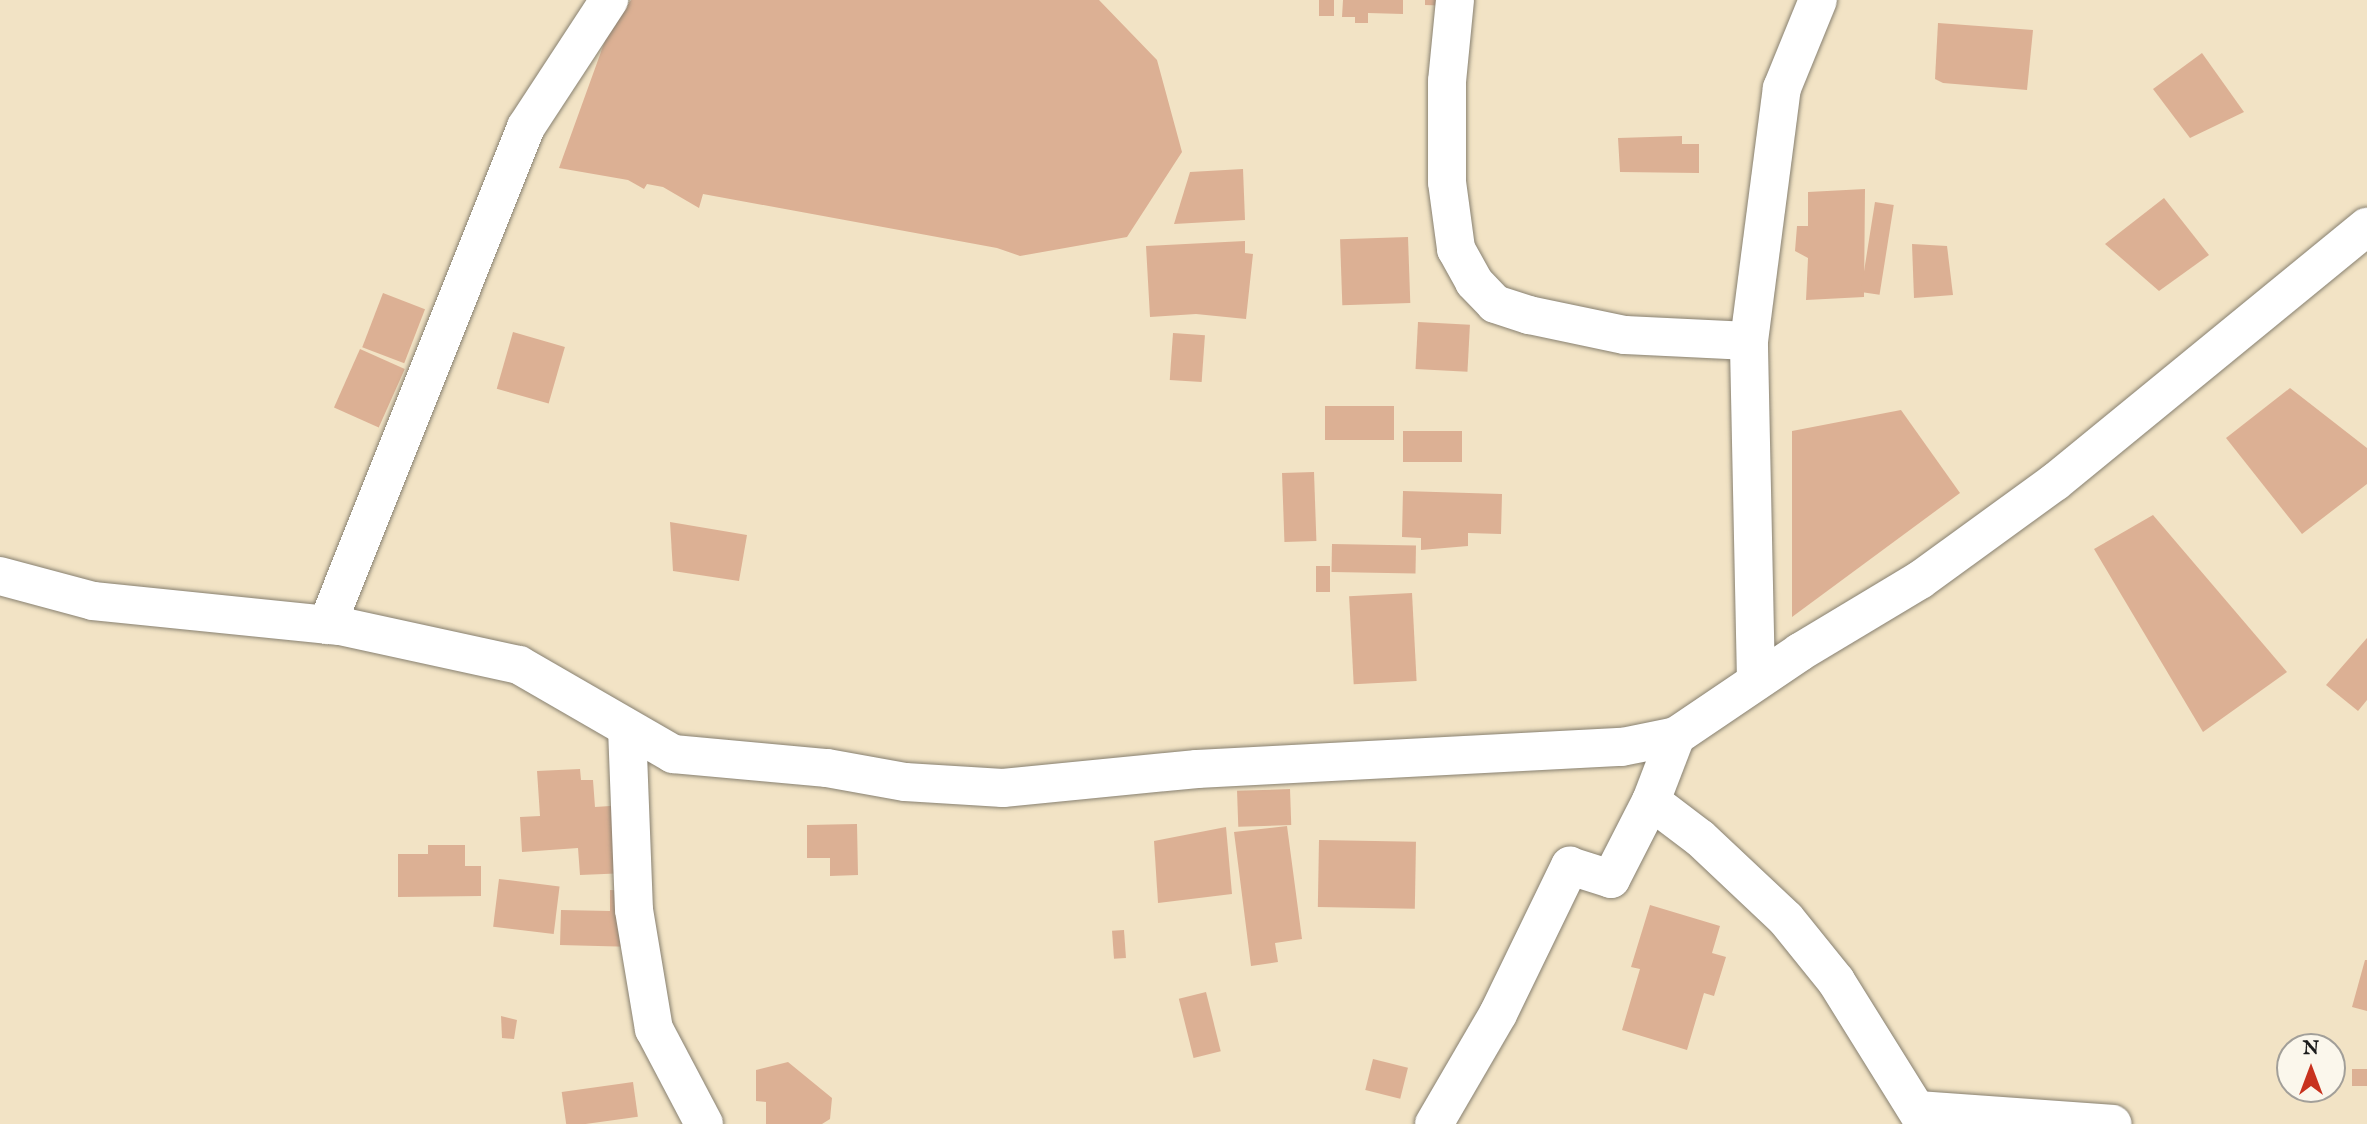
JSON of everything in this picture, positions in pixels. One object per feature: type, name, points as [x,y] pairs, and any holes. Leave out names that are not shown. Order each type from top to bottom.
[{"type":"street","points":[[327,625],[526,127],[609,0]]},
{"type":"street","points":[[1455,0],[1447,80],[1447,182],[1456,249],[1474,282],[1495,304],[1529,315],[1625,335],[1749,341]]},
{"type":"street","points":[[1756,681],[1749,341],[1782,88],[1818,0]]},
{"type":"street","points":[[0,576],[93,601],[327,625],[519,665],[673,754],[827,768],[905,782],[1003,788],[1197,769],[1622,747],[1676,736],[1756,681],[1920,580],[2055,482],[2367,227]]},
{"type":"street","points":[[627,728],[634,910],[654,1029],[704,1124]]},
{"type":"street","points":[[1434,1124],[1498,1014],[1570,866],[1611,879],[1651,801],[1676,736]]},
{"type":"street","points":[[1651,801],[1700,838],[1786,919],[1836,981],[1922,1117],[2112,1124]]},
{"type":"building","points":[[631,0],[1099,0],[1157,60],[1182,152],[1127,237],[1020,256],[997,248],[703,194],[699,208],[663,187],[647,184],[644,189],[628,180],[559,168],[606,38]]},
{"type":"building","points":[[1319,0],[1334,0],[1334,16],[1319,16]]},
{"type":"building","points":[[1343,0],[1403,0],[1403,14],[1368,13],[1368,23],[1355,23],[1355,17],[1342,17]]},
{"type":"building","points":[[1425,0],[1453,0],[1453,6],[1425,5]]},
{"type":"building","points":[[1938,23],[2033,30],[2027,90],[1943,83],[1935,79]]},
{"type":"building","points":[[2202,53],[2244,112],[2190,138],[2153,89]]},
{"type":"building","points":[[1682,136],[1682,144],[1699,144],[1699,173],[1620,172],[1618,138]]},
{"type":"building","points":[[1243,169],[1245,220],[1174,224],[1190,172]]},
{"type":"building","points":[[1865,189],[1864,297],[1806,300],[1808,258],[1795,251],[1797,226],[1808,226],[1808,192]]},
{"type":"building","points":[[2164,198],[2209,255],[2159,291],[2105,244]]},
{"type":"building","points":[[1875,202],[1894,205],[1880,295],[1861,292]]},
{"type":"building","points":[[1408,237],[1410,303],[1342,305],[1340,239]]},
{"type":"building","points":[[1245,241],[1245,253],[1253,254],[1246,319],[1196,314],[1150,317],[1146,246]]},
{"type":"building","points":[[1912,244],[1947,246],[1953,295],[1914,298]]},
{"type":"building","points":[[383,293],[425,309],[404,363],[362,347]]},
{"type":"building","points":[[1418,322],[1470,325],[1467,372],[1416,369]]},
{"type":"building","points":[[513,332],[565,347],[549,404],[497,389]]},
{"type":"building","points":[[1173,333],[1205,335],[1202,382],[1170,380]]},
{"type":"building","points":[[360,349],[405,369],[379,427],[334,407]]},
{"type":"building","points":[[2290,388],[2367,448],[2367,484],[2302,534],[2226,438]]},
{"type":"building","points":[[1325,406],[1394,406],[1394,440],[1325,440]]},
{"type":"building","points":[[1901,410],[1960,493],[1792,617],[1792,431]]},
{"type":"building","points":[[1403,431],[1462,431],[1462,462],[1403,462]]},
{"type":"building","points":[[1314,472],[1316,541],[1284,542],[1282,473]]},
{"type":"building","points":[[1403,491],[1502,494],[1501,534],[1468,533],[1468,546],[1421,550],[1421,538],[1402,537]]},
{"type":"building","points":[[2153,515],[2287,672],[2203,732],[2094,549]]},
{"type":"building","points":[[670,522],[747,535],[739,581],[673,571]]},
{"type":"building","points":[[1332,544],[1416,545],[1415,573],[1332,572]]},
{"type":"building","points":[[1316,566],[1330,566],[1330,592],[1316,592]]},
{"type":"building","points":[[1412,593],[1417,681],[1354,684],[1349,596]]},
{"type":"building","points":[[2367,638],[2367,700],[2358,711],[2326,685]]},
{"type":"building","points":[[580,769],[581,780],[593,780],[595,807],[625,805],[628,873],[580,875],[578,848],[522,852],[520,817],[540,816],[537,771]]},
{"type":"building","points":[[1290,789],[1291,825],[1238,827],[1237,791]]},
{"type":"building","points":[[857,824],[858,875],[830,876],[830,858],[807,858],[807,825]]},
{"type":"building","points":[[1287,826],[1302,939],[1275,943],[1278,962],[1251,966],[1234,832]]},
{"type":"building","points":[[1226,827],[1232,894],[1158,903],[1154,841]]},
{"type":"building","points":[[1319,840],[1416,842],[1415,909],[1318,907]]},
{"type":"building","points":[[428,845],[465,845],[465,866],[481,866],[481,896],[398,897],[398,854],[428,854]]},
{"type":"building","points":[[499,879],[560,886],[554,934],[493,927]]},
{"type":"building","points":[[610,890],[638,891],[636,947],[560,945],[561,910],[610,911]]},
{"type":"building","points":[[1650,905],[1720,926],[1712,953],[1726,957],[1714,996],[1704,993],[1687,1050],[1622,1030],[1640,969],[1631,967]]},
{"type":"building","points":[[1124,930],[1126,958],[1114,959],[1112,931]]},
{"type":"building","points":[[2367,960],[2367,1011],[2352,1007]]},
{"type":"building","points":[[1206,992],[1221,1051],[1194,1058],[1179,999]]},
{"type":"building","points":[[501,1016],[517,1020],[514,1039],[502,1038]]},
{"type":"building","points":[[1373,1059],[1408,1068],[1400,1099],[1365,1090]]},
{"type":"building","points":[[788,1062],[832,1098],[830,1119],[822,1124],[766,1124],[766,1102],[756,1101],[756,1070]]},
{"type":"building","points":[[2352,1069],[2367,1069],[2367,1086],[2352,1086]]},
{"type":"building","points":[[633,1082],[638,1117],[566,1124],[562,1092]]}]
